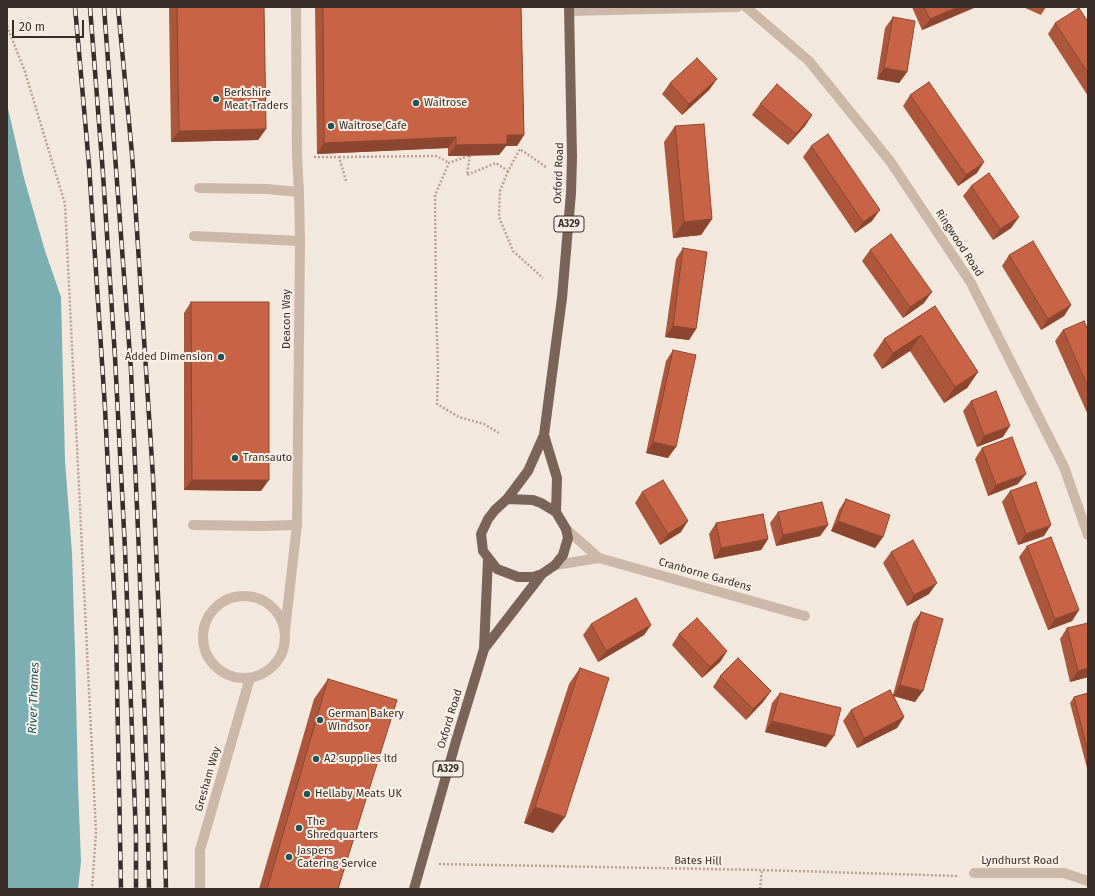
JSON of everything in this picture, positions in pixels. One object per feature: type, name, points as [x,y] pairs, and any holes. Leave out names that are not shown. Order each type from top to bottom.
[{"type":"main road","name":"Oxford Road","points":[[507,499],[528,471],[544,435],[562,298],[571,194],[572,157],[569,9]]},
{"type":"main road","name":"Oxford Road","points":[[544,435],[557,478],[556,512]]},
{"type":"main road","points":[[507,499],[533,500],[541,503],[556,512],[566,529],[568,538],[563,555],[554,565],[542,574],[533,577],[518,577],[497,569],[488,559],[483,550],[482,534],[488,519],[507,499]]},
{"type":"main road","name":"Oxford Road","points":[[414,889],[484,649],[488,559]]},
{"type":"main road","name":"Oxford Road","points":[[484,649],[542,574]]},
{"type":"street","name":"Deacon Way","points":[[250,678],[262,674],[273,666],[281,656],[285,643],[285,630],[298,525],[300,241],[297,157],[296,7]]},
{"type":"street","points":[[569,9],[737,7]]},
{"type":"street","name":"Ringwood Road","points":[[746,7],[809,61],[890,161],[971,283],[1064,467],[1088,535]]},
{"type":"street","points":[[199,188],[267,189],[299,192]]},
{"type":"street","points":[[194,236],[300,241]]},
{"type":"street","points":[[193,525],[298,525]]},
{"type":"street","name":"Cranborne Gardens","points":[[566,529],[598,558]]},
{"type":"street","name":"Cranborne Gardens","points":[[554,565],[598,558],[805,616]]},
{"type":"street","points":[[250,678],[236,677],[223,673],[212,664],[205,652],[202,638],[204,624],[210,612],[220,602],[233,596],[246,595],[260,598],[272,606],[280,617],[285,630]]},
{"type":"street","name":"Gresham Way","points":[[200,889],[200,850],[250,678]]},
{"type":"street","name":"Lyndhurst Road","points":[[974,873],[1064,873],[1088,881]]},
{"type":"path","points":[[7,26],[25,72],[66,204],[95,824],[92,889]]},
{"type":"path","points":[[543,278],[513,251],[499,217],[500,191],[508,171],[520,149],[546,167]]},
{"type":"path","points":[[499,433],[484,424],[459,416],[437,404],[438,369],[435,194],[449,163],[470,155],[468,175],[496,163],[508,171]]},
{"type":"path","points":[[315,158],[437,156],[449,163]]},
{"type":"path","points":[[339,157],[346,181]]},
{"type":"path","name":"Bates Hill","points":[[422,863],[762,870],[960,876],[974,873]]},
{"type":"path","points":[[760,889],[762,870]]},
{"type":"water","name":"River Thames","points":[[7,104],[24,178],[45,251],[61,297],[65,461],[72,553],[75,652],[81,862],[78,889],[7,889]]},
{"type":"building","points":[[177,7],[264,7],[266,129],[179,131]]},
{"type":"building","name":"Waitrose","points":[[323,7],[521,7],[524,135],[507,135],[507,144],[456,145],[456,137],[324,143]]},
{"type":"building","points":[[924,7],[958,7],[930,19]]},
{"type":"building","points":[[1079,8],[1088,22],[1088,73],[1055,23]]},
{"type":"building","points":[[893,17],[915,21],[907,72],[884,68]]},
{"type":"building","points":[[697,58],[717,79],[689,104],[670,83]]},
{"type":"building","points":[[929,82],[984,162],[966,175],[910,95]]},
{"type":"building","points":[[777,84],[812,115],[796,134],[760,104]]},
{"type":"building","points":[[704,124],[712,219],[684,222],[675,126]]},
{"type":"building","points":[[828,134],[880,210],[863,222],[811,146]]},
{"type":"building","points":[[989,173],[1019,217],[1000,229],[971,186]]},
{"type":"building","points":[[891,234],[932,292],[910,307],[870,250]]},
{"type":"building","points":[[1033,241],[1071,305],[1048,319],[1009,255]]},
{"type":"building","points":[[683,248],[707,252],[696,329],[673,326]]},
{"type":"building","points":[[191,302],[269,302],[269,480],[192,480]]},
{"type":"building","points":[[935,306],[978,372],[955,387],[921,335],[893,353],[884,339]]},
{"type":"building","points":[[1084,321],[1088,330],[1088,387],[1063,330]]},
{"type":"building","points":[[673,350],[696,355],[676,447],[653,442]]},
{"type":"building","points":[[996,391],[1010,426],[984,436],[971,401]]},
{"type":"building","points":[[1012,437],[1026,474],[996,485],[982,448]]},
{"type":"building","points":[[663,480],[688,521],[668,534],[642,492]]},
{"type":"building","points":[[1036,482],[1051,525],[1026,534],[1010,491]]},
{"type":"building","points":[[846,499],[890,515],[883,537],[838,521]]},
{"type":"building","points":[[822,502],[828,525],[783,535],[778,512]]},
{"type":"building","points":[[763,514],[768,539],[721,548],[716,523]]},
{"type":"building","points":[[1051,537],[1079,610],[1055,619],[1027,546]]},
{"type":"building","points":[[913,540],[937,583],[914,595],[891,552]]},
{"type":"building","points":[[636,598],[651,625],[606,651],[591,624]]},
{"type":"building","points":[[921,612],[943,619],[923,691],[900,685]]},
{"type":"building","points":[[697,618],[727,651],[710,667],[679,634]]},
{"type":"building","points":[[1088,623],[1088,668],[1078,671],[1067,628]]},
{"type":"building","points":[[738,658],[771,691],[753,709],[720,676]]},
{"type":"building","points":[[580,668],[609,678],[565,817],[535,807]]},
{"type":"building","points":[[328,679],[397,700],[338,889],[267,889]]},
{"type":"building","points":[[890,690],[904,717],[864,738],[851,710]]},
{"type":"building","points":[[780,693],[841,708],[834,736],[772,721]]},
{"type":"building","points":[[1088,693],[1088,752],[1074,697]]},
{"type":"railway","points":[[75,7],[89,165],[105,408],[116,632],[121,889]]},
{"type":"railway","points":[[90,7],[115,357],[125,549],[136,836],[136,889]]},
{"type":"railway","points":[[104,7],[131,370],[147,783],[149,889]]},
{"type":"railway","points":[[118,7],[132,154],[153,477],[160,643],[166,889]]},
{"type":"place","name":"Berkshire Meat Traders","points":[[216,99]]},
{"type":"place","name":"Waitrose","points":[[416,103]]},
{"type":"place","name":"Waitrose Cafe","points":[[331,126]]},
{"type":"place","name":"Added Dimension","points":[[221,357]]},
{"type":"place","name":"Transauto","points":[[235,458]]},
{"type":"place","name":"German Bakery Windsor","points":[[320,720]]},
{"type":"place","name":"A2 supplies ltd","points":[[316,759]]},
{"type":"place","name":"Hellaby Meats UK","points":[[307,794]]},
{"type":"place","name":"The Shredquarters","points":[[299,828]]},
{"type":"place","name":"Jaspers Catering Service","points":[[289,857]]}]
